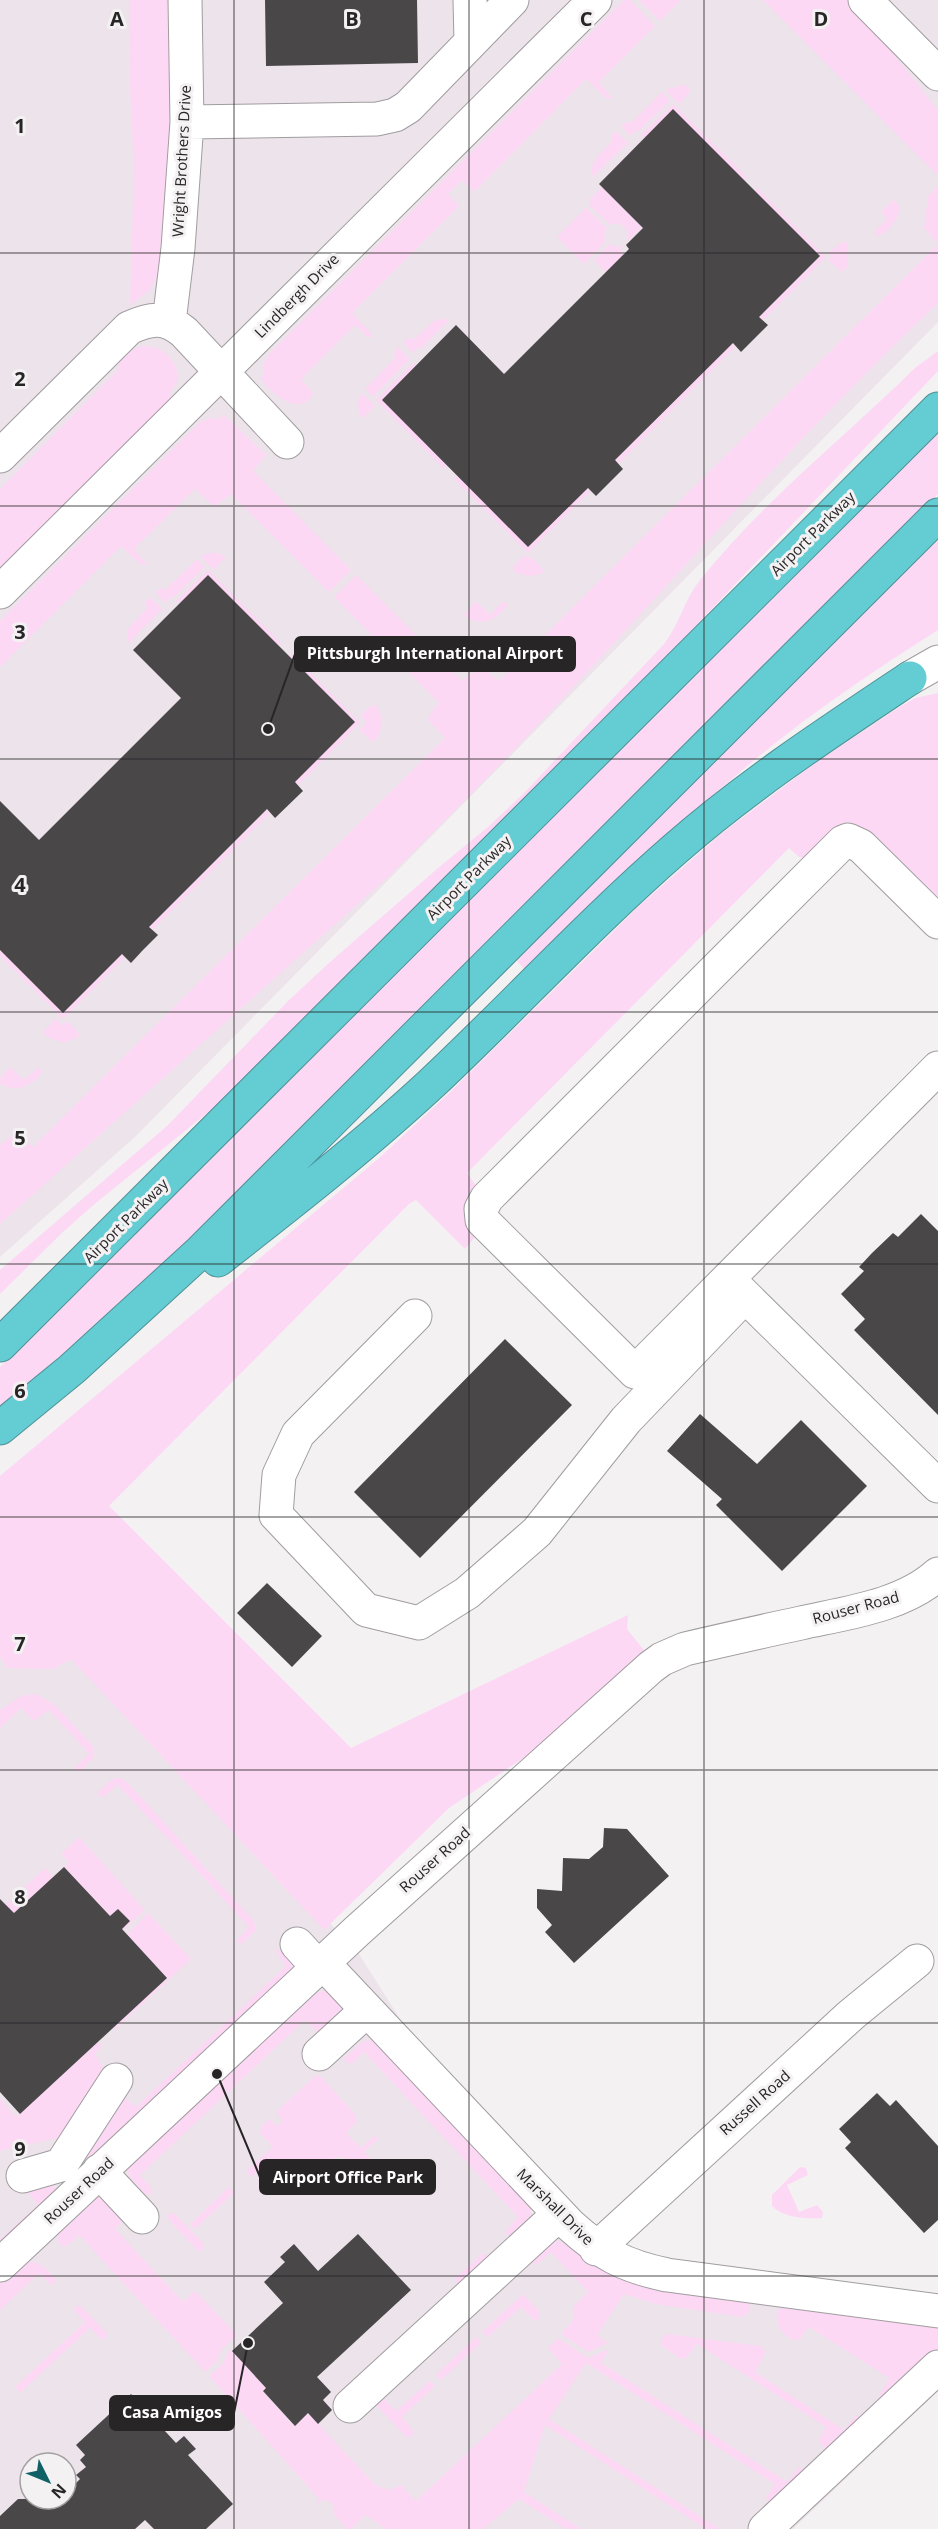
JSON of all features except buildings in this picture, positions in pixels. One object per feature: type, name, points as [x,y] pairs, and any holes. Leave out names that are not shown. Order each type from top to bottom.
[{"type":"highway","name":"Airport Parkway","points":[[0,1346],[938,409]]},
{"type":"highway","points":[[4,1425],[72,1369],[200,1252],[938,515]]},
{"type":"highway","points":[[4,1425],[291,1203],[413,1099],[675,849],[738,798],[803,750],[924,681]]},
{"type":"street","name":"Wright Brothers Drive","points":[[169,322],[178,248],[187,122],[185,0]]},
{"type":"street","points":[[470,0],[471,42]]},
{"type":"street","points":[[187,122],[377,119],[395,116],[408,107],[512,0]]},
{"type":"street","name":"Lindbergh Drive","points":[[0,592],[595,0]]},
{"type":"street","points":[[865,0],[938,74]]},
{"type":"street","points":[[0,456],[129,328],[146,320],[157,319],[169,322],[184,332],[287,442]]},
{"type":"street","points":[[924,681],[938,662]]},
{"type":"street","points":[[736,1287],[635,1372],[485,1224],[482,1220],[481,1209],[487,1198],[843,842],[848,840],[861,846],[938,922]]},
{"type":"street","points":[[415,1316],[298,1434],[279,1475],[276,1515],[366,1611],[419,1623],[467,1593],[537,1532],[736,1287],[938,1068]]},
{"type":"street","points":[[736,1287],[938,1486]]},
{"type":"street","name":"Rouser Road","points":[[0,2265],[81,2174],[313,1958],[662,1659],[685,1649],[836,1615],[894,1599],[922,1587],[938,1574]]},
{"type":"street","name":"Marshall Drive","points":[[313,1958],[367,2010],[559,2214],[596,2249],[631,2267],[667,2275],[938,2311]]},
{"type":"street","name":"Russell Road","points":[[596,2249],[851,2015],[917,1961]]},
{"type":"street","points":[[319,2054],[367,2010]]},
{"type":"street","points":[[81,2174],[116,2080]]},
{"type":"street","points":[[23,2176],[81,2174],[142,2217]]},
{"type":"street","points":[[350,2406],[559,2214]]},
{"type":"street","points":[[765,2529],[938,2367]]},
{"type":"shaded area","points":[[0,0],[938,0],[938,322],[136,1136],[0,1257]]},
{"type":"shaded area","points":[[129,0],[172,0],[174,122],[162,266],[150,290],[130,305],[134,167]]},
{"type":"shaded area","points":[[624,0],[630,0],[655,26],[599,82],[612,98],[607,99],[586,79],[474,192],[462,180],[448,194],[459,206],[352,313],[372,337],[367,337],[355,325],[301,379],[313,393],[301,404],[285,401],[270,390],[260,377],[264,376],[264,363],[269,354]]},
{"type":"shaded area","points":[[639,0],[681,0],[660,21]]},
{"type":"shaded area","points":[[763,0],[846,0],[875,30],[938,111],[938,176]]},
{"type":"shaded area","points":[[682,85],[688,86],[690,92],[679,104],[665,90]]},
{"type":"shaded area","points":[[662,92],[670,101],[638,132],[636,130],[630,136],[621,126],[626,122],[631,123]]},
{"type":"shaded area","points":[[673,104],[747,177],[744,180],[641,135]]},
{"type":"shaded area","points":[[616,131],[628,143],[593,177],[594,162],[612,142],[611,136]]},
{"type":"shaded area","points":[[938,185],[938,244],[924,228],[928,196]]},
{"type":"shaded area","points":[[602,187],[642,227],[627,242],[628,234],[624,226],[616,223],[610,225],[589,205],[591,202],[589,200]]},
{"type":"shaded area","points":[[757,188],[826,257],[763,320],[759,317],[820,256],[755,191]]},
{"type":"shaded area","points":[[893,200],[899,205],[896,219],[890,228],[876,236],[875,231],[887,219],[881,212]]},
{"type":"shaded area","points":[[586,208],[607,228],[604,235],[606,241],[584,264],[557,237]]},
{"type":"shaded area","points":[[843,241],[847,243],[848,266],[842,272],[828,260],[831,257],[828,253]]},
{"type":"shaded area","points":[[609,244],[615,247],[623,245],[620,249],[624,254],[606,272],[594,260]]},
{"type":"shaded area","points":[[938,244],[938,303],[809,432],[497,767],[388,877],[0,1224],[0,1145],[16,1132],[33,1147],[445,738],[428,720],[439,703],[334,597],[356,575],[462,681],[481,666],[499,681]]},
{"type":"shaded area","points":[[435,320],[449,320],[421,349],[419,347],[413,353],[403,342],[409,338],[414,339]]},
{"type":"shaded area","points":[[732,344],[735,347],[618,464],[615,461]]},
{"type":"shaded area","points":[[144,346],[164,352],[173,362],[178,381],[169,394],[173,398],[0,570],[0,489],[116,372],[119,368],[118,360],[136,348]]},
{"type":"shaded area","points":[[398,347],[410,359],[373,397],[365,389],[395,358],[394,353]]},
{"type":"shaded area","points":[[938,351],[938,371],[594,733],[242,1085],[97,1202],[0,1294],[0,1270],[167,1126],[289,1000],[525,792],[664,644],[694,588],[750,523],[916,367]]},
{"type":"shaded area","points":[[413,363],[416,365],[447,465],[444,469],[376,400]]},
{"type":"shaded area","points":[[362,393],[375,406],[363,418],[359,416],[358,402]]},
{"type":"shaded area","points":[[223,414],[266,455],[253,471],[351,570],[329,592],[231,494],[214,507],[195,489],[134,549],[146,565],[141,565],[121,546],[0,667],[0,621],[200,422],[210,418],[220,419]]},
{"type":"shaded area","points":[[938,430],[938,494],[146,1285],[0,1409],[0,1367]]},
{"type":"shaded area","points":[[458,476],[587,488],[590,491],[528,553],[454,479]]},
{"type":"shaded area","points":[[938,534],[938,630],[840,695],[792,730],[717,791],[526,971],[517,961],[558,916]]},
{"type":"shaded area","points":[[218,553],[226,557],[214,570],[200,556]]},
{"type":"shaded area","points":[[524,555],[528,559],[530,556],[543,569],[542,574],[529,576],[515,573],[513,567]]},
{"type":"shaded area","points":[[197,559],[205,567],[165,603],[155,592],[161,588],[165,590]]},
{"type":"shaded area","points":[[208,570],[281,643],[279,646],[176,601]]},
{"type":"shaded area","points":[[150,597],[162,609],[128,643],[127,630],[147,608],[145,602]]},
{"type":"shaded area","points":[[476,601],[490,615],[502,602],[506,602],[507,605],[498,615],[481,622],[469,619],[464,614]]},
{"type":"shaded area","points":[[292,654],[360,723],[297,786],[294,783],[289,657]]},
{"type":"shaded area","points":[[938,693],[938,904],[869,835],[805,858],[799,857],[789,848],[467,1173],[477,1187],[476,1236],[465,1249],[416,1200],[409,1204],[109,1506],[351,1748],[628,1615],[627,1629],[647,1654],[550,1740],[449,1808],[324,1930],[71,1659],[54,1669],[7,1668],[0,1656],[0,1476],[378,1159],[448,1094],[641,904],[722,833],[815,763],[898,708],[915,698]]},
{"type":"shaded area","points":[[376,705],[381,717],[381,725],[378,738],[372,742],[359,730],[366,723],[360,716],[370,706]]},
{"type":"shaded area","points":[[267,810],[270,813],[152,930],[149,927]]},
{"type":"shaded area","points":[[0,950],[63,1013],[122,954],[125,957],[63,1019],[0,956]]},
{"type":"shaded area","points":[[56,1018],[62,1025],[67,1021],[79,1033],[78,1037],[64,1043],[47,1037],[43,1032]]},
{"type":"shaded area","points":[[10,1067],[24,1080],[39,1067],[42,1073],[23,1087],[6,1087],[0,1084],[0,1078]]},
{"type":"shaded area","points":[[0,1572],[359,1954],[510,2193],[608,2281],[938,2330],[938,2391],[793,2529],[0,2529]]},
{"type":"shaded area","points":[[36,1694],[55,1705],[94,1747],[93,1758],[80,1771],[75,1771],[75,1767],[89,1754],[49,1710],[34,1721],[21,1708],[0,1728],[0,1710],[21,1696]]},
{"type":"shaded area","points":[[114,1778],[121,1778],[127,1782],[254,1921],[256,1930],[244,1942],[239,1944],[237,1940],[249,1927],[118,1785],[103,1797],[98,1795],[99,1791]]},
{"type":"shaded area","points":[[79,1837],[145,1910],[123,1930],[130,1921],[118,1909],[110,1916],[64,1867],[69,1862],[61,1854]]},
{"type":"shaded area","points":[[45,1868],[53,1877],[11,1916],[3,1907]]},
{"type":"shaded area","points":[[148,1913],[191,1959],[114,2030],[112,2028],[167,1978],[127,1934]]},
{"type":"shaded area","points":[[277,1949],[293,1963],[294,1969],[88,2163],[84,2159],[124,2097],[136,2107],[286,1966],[275,1951]]},
{"type":"shaded area","points":[[323,1991],[336,1999],[341,2013],[320,2035],[305,2020],[140,2175],[152,2189],[151,2194],[145,2194],[131,2179],[126,2169],[315,1993]]},
{"type":"shaded area","points":[[372,2040],[377,2042],[531,2208],[530,2218],[512,2236],[505,2232],[518,2217],[364,2052],[352,2064],[345,2062],[344,2058],[362,2042]]},
{"type":"shaded area","points":[[98,2042],[102,2046],[95,2054],[104,2070],[62,2137],[0,2151],[0,2099],[16,2117]]},
{"type":"shaded area","points":[[316,2075],[321,2077],[356,2115],[357,2122],[346,2133],[361,2148],[374,2136],[377,2137],[378,2139],[364,2152],[381,2170],[377,2173],[358,2161],[335,2156],[332,2173],[294,2176],[289,2158],[267,2165],[251,2177],[246,2171],[273,2147],[260,2133],[261,2127],[269,2119],[277,2126],[283,2121],[276,2112]]},
{"type":"shaded area","points":[[800,2167],[806,2168],[808,2175],[787,2185],[799,2212],[817,2205],[823,2212],[822,2218],[802,2218],[789,2215],[772,2206],[772,2195]]},
{"type":"shaded area","points":[[49,2184],[57,2189],[0,2247],[0,2239],[38,2205],[29,2194],[30,2191]]},
{"type":"shaded area","points":[[229,2187],[234,2193],[195,2229],[190,2224]]},
{"type":"shaded area","points":[[100,2195],[127,2217],[115,2229],[183,2302],[195,2291],[237,2335],[221,2350],[217,2361],[205,2372],[79,2235],[67,2246],[61,2246],[58,2241],[58,2231],[94,2196]]},
{"type":"shaded area","points":[[170,2213],[175,2214],[204,2244],[204,2250],[198,2251],[169,2220],[167,2217]]},
{"type":"shaded area","points":[[555,2240],[566,2244],[590,2260],[750,2302],[750,2312],[742,2317],[656,2304],[624,2294],[597,2335],[608,2343],[588,2352],[561,2334],[574,2319],[573,2307],[588,2292],[551,2252],[537,2264],[531,2263],[530,2259]]},
{"type":"shaded area","points":[[483,2253],[488,2257],[461,2284],[457,2284],[455,2278]]},
{"type":"shaded area","points":[[35,2262],[56,2279],[55,2284],[50,2284],[39,2273],[0,2310],[0,2282],[25,2263]]},
{"type":"shaded area","points":[[523,2294],[540,2312],[540,2319],[534,2320],[521,2307],[488,2337],[482,2332]]},
{"type":"shaded area","points":[[77,2305],[81,2306],[107,2333],[106,2339],[101,2339],[90,2328],[20,2393],[15,2387],[85,2322],[74,2310]]},
{"type":"shaded area","points":[[784,2306],[938,2325],[938,2350],[887,2398],[881,2399],[880,2394],[889,2378],[809,2327],[799,2340],[789,2338],[781,2330],[777,2320],[778,2310]]},
{"type":"shaded area","points":[[667,2334],[760,2346],[766,2352],[755,2372],[844,2430],[856,2415],[861,2419],[825,2450],[819,2440],[826,2427],[697,2344],[685,2359],[679,2358],[661,2345],[662,2338]]},
{"type":"shaded area","points":[[476,2337],[481,2343],[441,2380],[436,2375]]},
{"type":"shaded area","points":[[558,2338],[588,2358],[609,2349],[601,2363],[787,2482],[799,2467],[806,2470],[769,2505],[766,2498],[775,2484],[586,2363],[549,2419],[720,2529],[706,2529],[545,2425],[524,2492],[581,2529],[566,2529],[519,2499],[483,2529],[386,2529],[365,2515],[351,2529],[347,2529],[333,2513],[334,2506],[329,2501],[322,2500],[317,2504],[319,2499],[209,2376],[223,2363],[230,2349],[266,2388],[263,2392],[294,2426],[308,2413],[375,2485],[389,2490],[401,2485],[416,2501],[562,2364],[548,2348]]},
{"type":"shaded area","points":[[430,2381],[435,2386],[402,2417],[414,2431],[414,2435],[407,2438],[377,2406],[376,2400],[383,2398],[396,2411]]},
{"type":"place","name":"Pittsburgh International Airport","points":[[268,729]]},
{"type":"place","name":"Airport Office Park","points":[[217,2074]]},
{"type":"place","name":"Casa Amigos","points":[[248,2343]]}]
